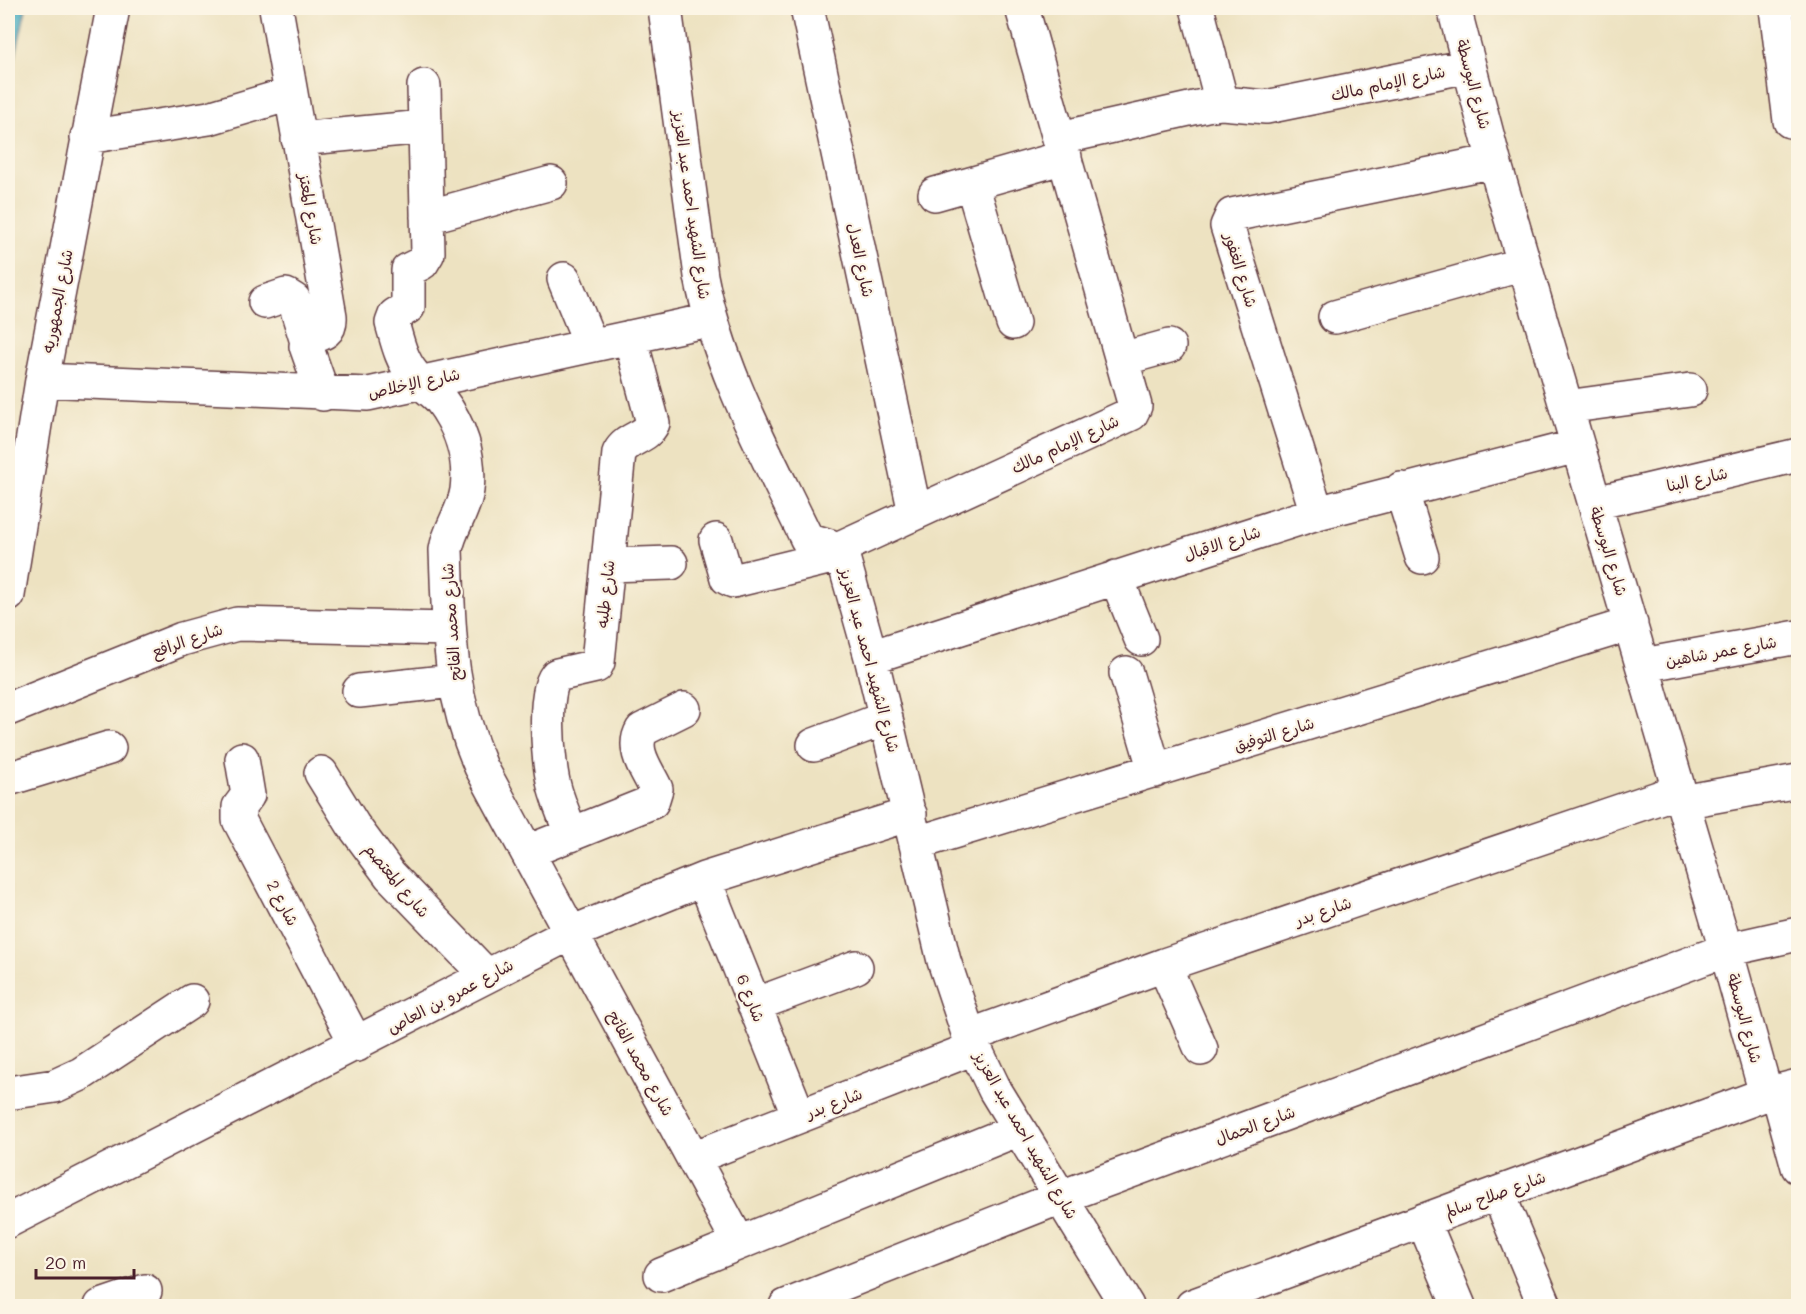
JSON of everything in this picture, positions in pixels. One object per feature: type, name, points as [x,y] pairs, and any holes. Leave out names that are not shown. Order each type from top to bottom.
[{"type":"street","name":"شارع الجمهوريه","points":[[8,595],[42,380],[113,8]]},
{"type":"street","name":"شارع المعتز","points":[[276,8],[330,322],[325,334],[307,342]]},
{"type":"street","name":"شارع الشهيد احمد عبد العزيز","points":[[665,8],[700,276],[709,320],[723,361],[807,539],[838,553],[871,657],[944,961],[972,1042],[1019,1130],[1127,1306]]},
{"type":"street","name":"شارع العدل","points":[[807,8],[915,513]]},
{"type":"street","name":"شارع الإمام مالك","points":[[716,540],[727,578],[733,582],[838,553],[915,513],[1131,414],[1136,406],[1022,8]]},
{"type":"street","points":[[1197,8],[1222,104]]},
{"type":"street","name":"شارع البوسطة","points":[[1454,8],[1524,264],[1726,950],[1780,1090],[1798,1167]]},
{"type":"street","points":[[1784,18],[1788,121]]},
{"type":"street","name":"شارع الإمام مالك","points":[[1062,147],[1222,104],[1266,107],[1468,66]]},
{"type":"street","name":"شارع محمد الفاتح","points":[[424,86],[428,253],[422,263],[408,270],[408,307],[395,315],[392,323],[407,366],[439,398],[464,442],[468,467],[467,492],[448,538],[446,550],[453,681],[469,739],[527,852],[739,1243]]},
{"type":"street","points":[[87,137],[209,118],[290,94]]},
{"type":"street","points":[[298,139],[424,127]]},
{"type":"street","points":[[935,194],[972,184],[1062,147]]},
{"type":"street","name":"شارع الغفور","points":[[1317,513],[1227,226],[1228,220],[1232,214],[1494,160]]},
{"type":"street","points":[[427,217],[551,183]]},
{"type":"street","points":[[972,184],[1012,323]]},
{"type":"street","points":[[1335,317],[1524,264]]},
{"type":"street","points":[[564,279],[591,345]]},
{"type":"street","points":[[265,302],[286,295],[294,300],[307,342],[306,351],[323,394]]},
{"type":"street","name":"شارع الإخلاص","points":[[42,380],[323,394],[368,394],[709,320]]},
{"type":"street","name":"شارع طلبه","points":[[571,835],[553,776],[547,735],[551,684],[557,675],[596,666],[598,662],[620,453],[628,441],[646,434],[653,423],[630,337]]},
{"type":"street","points":[[1122,359],[1169,346]]},
{"type":"street","points":[[1566,407],[1690,390]]},
{"type":"street","name":"شارع الاقبال","points":[[871,657],[1317,513],[1401,489],[1577,446]]},
{"type":"street","name":"شارع البنا","points":[[1595,503],[1798,455]]},
{"type":"street","points":[[1401,489],[1422,557]]},
{"type":"street","points":[[608,565],[671,563]]},
{"type":"street","points":[[1116,577],[1141,639]]},
{"type":"street","name":"شارع الرافع","points":[[8,709],[182,639],[237,624],[449,629]]},
{"type":"street","name":"شارع التوفيق","points":[[913,829],[1155,771],[1631,624]]},
{"type":"street","name":"شارع عمر شاهين","points":[[1643,665],[1798,637]]},
{"type":"street","points":[[1126,673],[1155,771]]},
{"type":"street","points":[[359,691],[453,681]]},
{"type":"street","points":[[527,852],[652,802],[656,789],[638,751],[638,736],[642,730],[684,709]]},
{"type":"street","points":[[814,745],[886,718]]},
{"type":"street","points":[[8,780],[109,748]]},
{"type":"street","name":"شارع 2","points":[[242,759],[248,795],[239,807],[239,820],[357,1045]]},
{"type":"street","name":"شارع المعتصم","points":[[321,773],[353,825],[390,875],[487,976]]},
{"type":"street","name":"شارع بدر","points":[[693,1158],[1164,965],[1681,796],[1798,781]]},
{"type":"street","name":"شارع عمرو بن العاص","points":[[8,1221],[357,1045],[571,933],[704,879],[913,829]]},
{"type":"street","name":"شارع 6","points":[[704,879],[799,1116]]},
{"type":"street","name":"شارع الحمال","points":[[786,1306],[1061,1197],[1726,950],[1798,934]]},
{"type":"street","points":[[1164,965],[1201,1049]]},
{"type":"street","points":[[754,1005],[856,968]]},
{"type":"street","points":[[8,1093],[55,1086],[81,1074],[192,1002]]},
{"type":"street","name":"شارع صلاح سالم","points":[[1192,1306],[1780,1090]]},
{"type":"street","points":[[661,1275],[1019,1130]]},
{"type":"street","points":[[1498,1193],[1545,1306]]},
{"type":"street","points":[[1423,1220],[1458,1306]]},
{"type":"street","points":[[101,1306],[145,1292]]},
{"type":"water","points":[[8,8],[26,8],[8,91]]}]
